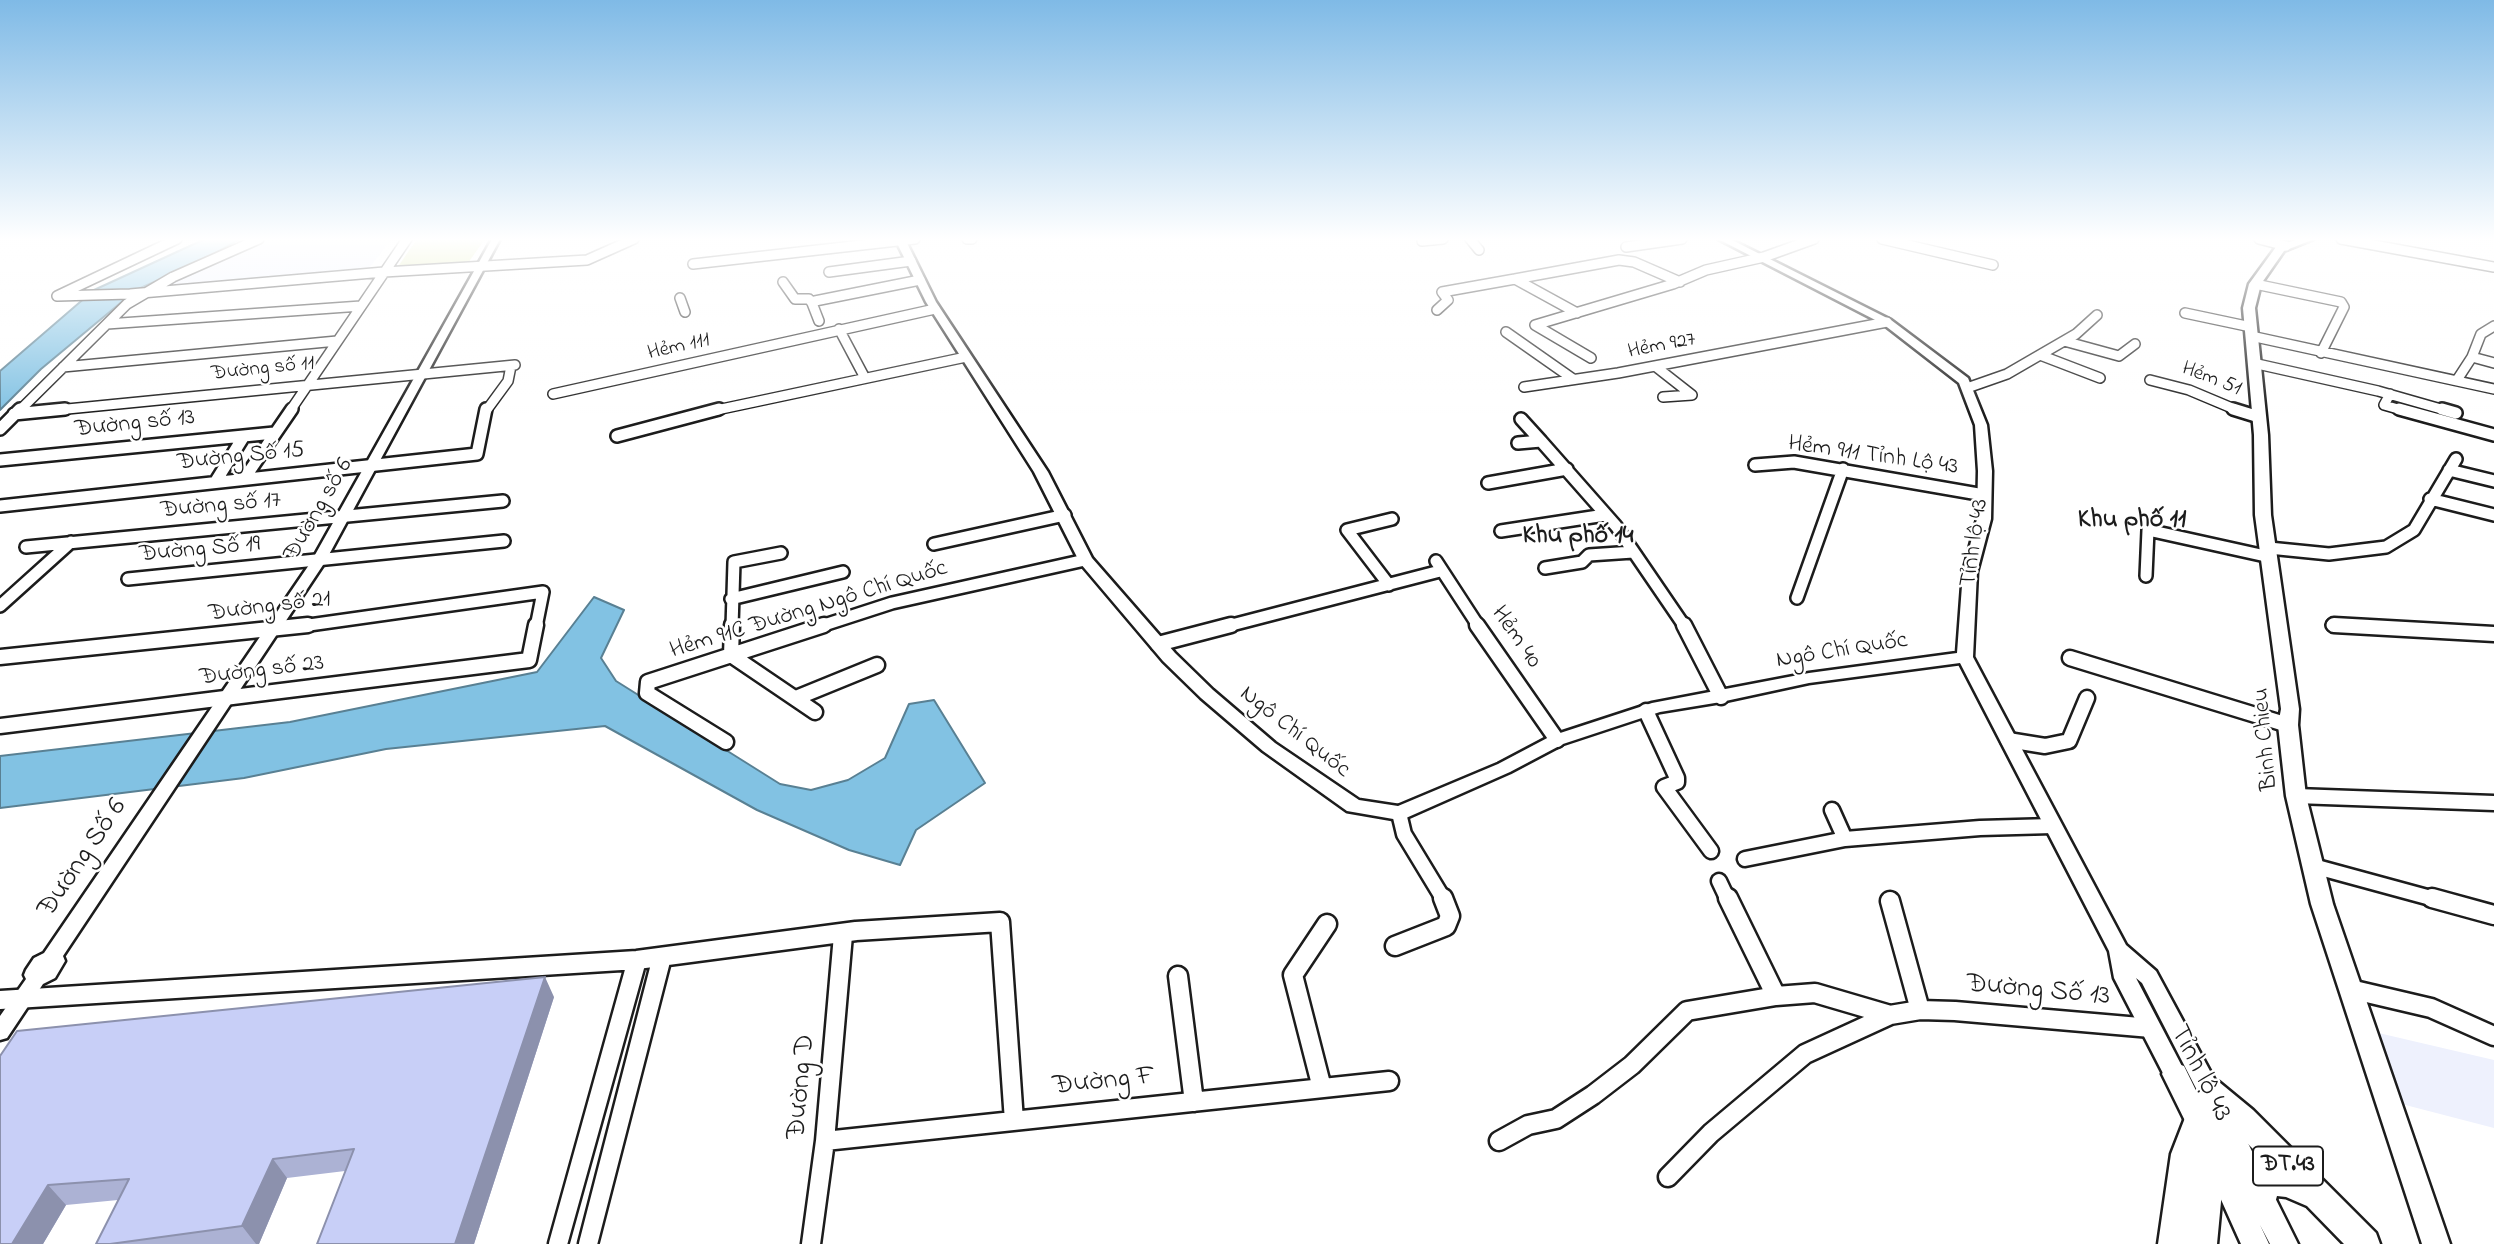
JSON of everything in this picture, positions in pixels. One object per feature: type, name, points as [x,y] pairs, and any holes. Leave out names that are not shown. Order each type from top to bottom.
[{"type":"highway","points":[[2202,1244],[2211,1149],[2209,1109]]},
{"type":"highway","points":[[2173,1244],[2183,1169],[2209,1109]]},
{"type":"highway","name":"ĐT.43","points":[[2209,1109],[2243,1119],[2320,1201],[2365,1244]]},
{"type":"highway","points":[[2262,1200],[2262,1188],[2265,1184],[2274,1182],[2288,1183],[2320,1201]]},
{"type":"main road","name":"Ngô Chí Quốc","points":[[929,297],[1041,472],[1065,515],[1085,561],[1158,644],[1208,694],[1269,747],[1331,793],[1354,806],[1399,813],[1504,768],[1557,740],[1646,711],[1809,678],[1965,657]]},
{"type":"main road","name":"Tỉnh lộ 43","points":[[1839,297],[1887,322],[1946,366],[1967,388],[1982,425],[1984,519],[1970,572],[1965,657],[2119,951],[2125,978],[2175,1074],[2209,1109]]},
{"type":"main road","name":"Binh Chieu","points":[[2250,297],[2263,515],[2290,709],[2288,725],[2296,796],[2350,989],[2436,1244]]},
{"type":"main road","name":"Tỉnh lộ 43","points":[[2119,951],[2149,978],[2209,1109],[2262,1200],[2284,1244]]},
{"type":"main road","name":"Tỉnh lộ 43","points":[[2211,1149],[2255,1244]]},
{"type":"street","points":[[0,429],[127,303],[139,297]]},
{"type":"street","points":[[244,478],[367,297]]},
{"type":"street","name":"Đường số 6","points":[[163,791],[211,724],[318,562],[465,297]]},
{"type":"street","points":[[794,297],[809,299],[819,321]]},
{"type":"street","points":[[812,303],[841,297]]},
{"type":"street","points":[[1437,310],[1448,300],[1446,297]]},
{"type":"street","points":[[1548,297],[1577,313]]},
{"type":"street","points":[[1591,358],[1535,325],[1630,297]]},
{"type":"street","points":[[2317,297],[2341,302],[2344,307],[2321,354]]},
{"type":"street","points":[[680,298],[685,312]]},
{"type":"street","points":[[107,324],[361,306]]},
{"type":"street","name":"Hẻm 111","points":[[553,394],[935,309]]},
{"type":"street","points":[[2185,313],[2321,354],[2494,389]]},
{"type":"street","points":[[1967,388],[2007,374],[2064,341],[2097,315]]},
{"type":"street","name":"Hẻm 927","points":[[1524,387],[1656,366],[1887,322]]},
{"type":"street","points":[[2457,380],[2472,357],[2481,334],[2494,326]]},
{"type":"street","points":[[839,329],[865,378]]},
{"type":"street","points":[[1506,332],[1573,379]]},
{"type":"street","points":[[63,367],[337,341]]},
{"type":"street","points":[[2064,341],[2119,356],[2134,344]]},
{"type":"street","points":[[2040,355],[2100,378]]},
{"type":"street","points":[[617,436],[757,398],[965,357]]},
{"type":"street","points":[[2472,357],[2494,363]]},
{"type":"street","points":[[2253,363],[2390,394],[2456,413]]},
{"type":"street","name":"Đường số 11","points":[[14,414],[513,365],[508,381],[487,406],[477,454]]},
{"type":"street","points":[[1656,366],[1692,395],[1663,397]]},
{"type":"street","name":"Hẻm 51","points":[[2150,380],[2189,390],[2223,407],[2259,417]]},
{"type":"street","points":[[2390,394],[2384,405],[2494,435]]},
{"type":"street","points":[[1521,419],[1605,514],[1633,552],[1680,618],[1721,697]]},
{"type":"street","name":"Đường số 13","points":[[0,460],[274,433]]},
{"type":"street","points":[[216,481],[244,436]]},
{"type":"street","points":[[1518,443],[1541,442]]},
{"type":"street","name":"Đường Số 15","points":[[3,507],[216,481],[477,454]]},
{"type":"street","name":"Hẻm 911 Tỉnh Lộ 43","points":[[1755,466],[1794,462],[1984,495]]},
{"type":"street","points":[[2146,576],[2148,530],[2269,552],[2329,554],[2386,547],[2414,530],[2452,465],[2494,481]]},
{"type":"street","points":[[1488,483],[1567,469]]},
{"type":"street","points":[[1797,598],[1843,469]]},
{"type":"street","points":[[2430,499],[2494,515]]},
{"type":"street","name":"Đường số 17","points":[[26,547],[503,501]]},
{"type":"street","points":[[1501,531],[1605,514]]},
{"type":"street","points":[[934,544],[1065,515]]},
{"type":"street","points":[[1158,644],[1389,585],[1347,530],[1392,519]]},
{"type":"street","name":"Đường Số 19","points":[[128,579],[318,562],[504,541]]},
{"type":"street","points":[[0,606],[71,542]]},
{"type":"street","points":[[1545,568],[1582,562],[1589,555],[1633,552]]},
{"type":"street","points":[[781,554],[734,562],[731,655],[815,712]]},
{"type":"street","name":"Hẻm 91C Đường Ngô Chí Quốc","points":[[726,743],[647,693],[648,682],[892,603],[1085,561]]},
{"type":"street","name":"Hẻm 40","points":[[1389,585],[1438,566],[1557,740]]},
{"type":"street","points":[[732,598],[843,572]]},
{"type":"street","name":"Đường số 21","points":[[0,657],[273,630],[543,592],[528,660]]},
{"type":"street","points":[[2332,625],[2494,634]]},
{"type":"street","points":[[2070,658],[2288,725]]},
{"type":"street","name":"Đường số 23","points":[[0,726],[226,700],[528,660]]},
{"type":"street","points":[[796,698],[877,665]]},
{"type":"street","points":[[2008,740],[2045,746],[2069,741],[2087,698]]},
{"type":"street","points":[[1646,711],[1677,778],[1676,782],[1664,787],[1711,851]]},
{"type":"street","name":"Đường Số 6","points":[[0,1032],[36,979],[48,973],[56,961],[51,958],[163,791]]},
{"type":"street","points":[[2296,796],[2494,803]]},
{"type":"street","points":[[1832,810],[1845,839]]},
{"type":"street","points":[[1395,946],[1446,926],[1450,916],[1439,890],[1404,834],[1399,813]]},
{"type":"street","points":[[1745,859],[1845,839],[2052,826]]},
{"type":"street","points":[[2314,866],[2494,915]]},
{"type":"street","points":[[1719,881],[1776,996]]},
{"type":"street","points":[[1890,901],[1920,1010]]},
{"type":"street","points":[[0,1000],[637,960],[842,935],[856,931],[1000,922],[1014,1121]]},
{"type":"street","points":[[1322,1087],[1293,975],[1327,924]]},
{"type":"street","name":"Đường D","points":[[811,1244],[825,1141],[842,935]]},
{"type":"street","points":[[588,1244],[662,957]]},
{"type":"street","points":[[558,1244],[637,960]]},
{"type":"street","points":[[1178,976],[1194,1102]]},
{"type":"street","points":[[2350,989],[2431,1008],[2494,1036]]},
{"type":"street","points":[[1499,1141],[1528,1125],[1556,1118],[1593,1095],[1632,1065],[1687,1011],[1776,996],[1815,993],[1890,1015]]},
{"type":"street","name":"Đường Số 13","points":[[1668,1178],[1711,1133],[1805,1054],[1890,1015],[1920,1010],[2151,1028]]},
{"type":"street","name":"Đường F","points":[[825,1141],[1389,1081]]},
{"type":"shaded area","points":[[2370,1031],[2494,1060],[2494,1128],[2390,1101]]},
{"type":"water","points":[[86,297],[128,297],[41,369],[0,410],[0,371]]},
{"type":"water","points":[[594,597],[624,610],[601,658],[616,681],[780,784],[811,790],[848,780],[885,758],[909,704],[934,700],[985,783],[916,830],[900,865],[849,850],[757,810],[605,726],[386,749],[244,778],[0,808],[0,756],[290,722],[537,672]]},
{"type":"building","points":[[545,977],[455,1244],[317,1244],[354,1149],[273,1159],[242,1226],[96,1244],[129,1179],[48,1185],[12,1244],[0,1244],[0,1056],[17,1031]]},
{"type":"district","name":"Khu phố 11","points":[[2132,522]]},
{"type":"district","name":"Khu phố 14","points":[[1578,538]]}]
